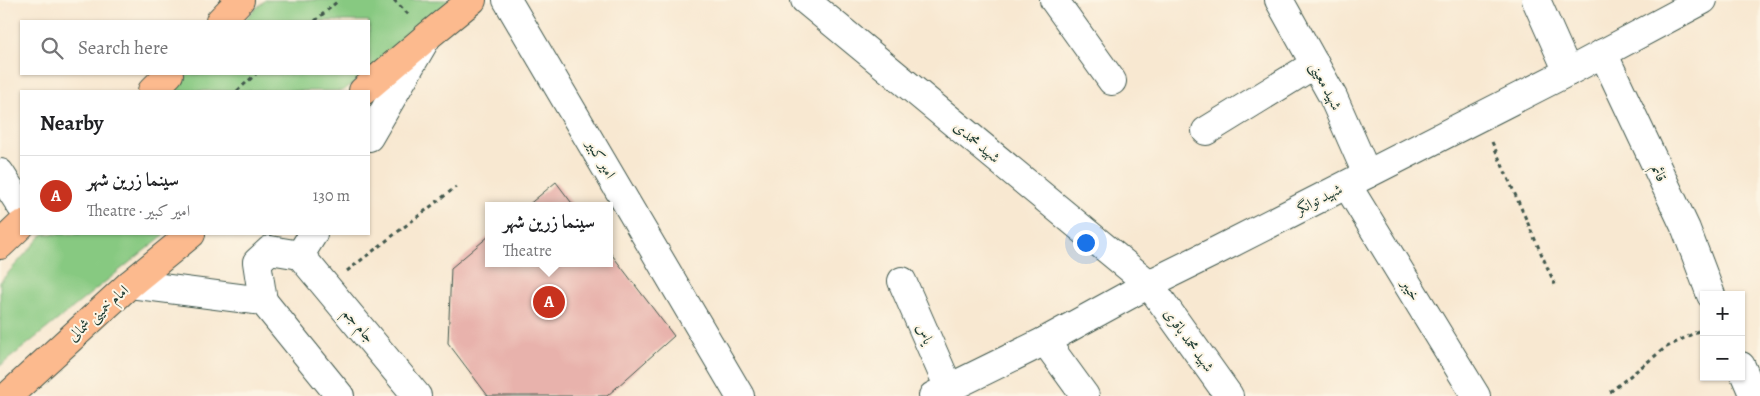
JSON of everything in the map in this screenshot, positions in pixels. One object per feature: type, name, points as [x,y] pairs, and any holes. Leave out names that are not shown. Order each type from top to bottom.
[{"type":"main road","points":[[364,90],[472,0]]},
{"type":"main road","points":[[153,90],[168,75]]},
{"type":"main road","points":[[0,245],[20,226]]},
{"type":"main road","name":"امام خمینی شمالی","points":[[18,387],[130,284],[190,235]]},
{"type":"main road","points":[[0,385],[18,387]]},
{"type":"street","name":"امیر کبیر","points":[[507,0],[740,396]]},
{"type":"street","name":"شهید محمدی","points":[[805,0],[1148,284]]},
{"type":"street","points":[[1054,0],[1112,81]]},
{"type":"street","name":"شهید معینی","points":[[1280,0],[1332,97],[1357,180]]},
{"type":"street","points":[[1536,0],[1568,72]]},
{"type":"street","name":"شهید توانگر","points":[[941,392],[1045,342],[1148,284],[1357,180],[1568,72],[1703,0]]},
{"type":"street","points":[[370,136],[429,35]]},
{"type":"street","name":"قائم","points":[[1603,53],[1686,229],[1709,291]]},
{"type":"street","points":[[1206,131],[1315,64]]},
{"type":"street","points":[[0,173],[20,204]]},
{"type":"street","name":"خیبر","points":[[1357,180],[1476,396]]},
{"type":"street","points":[[306,244],[270,250],[257,262],[263,301],[340,396]]},
{"type":"street","name":"جام جم","points":[[306,244],[326,286],[418,396]]},
{"type":"street","name":"یاس","points":[[902,281],[941,392]]},
{"type":"street","points":[[130,284],[263,301]]},
{"type":"street","name":"شهید محمد باقری","points":[[1148,284],[1229,396]]},
{"type":"street","points":[[1045,342],[1085,396]]},
{"type":"path","points":[[316,20],[339,0]]},
{"type":"path","points":[[238,90],[255,75]]},
{"type":"path","points":[[1481,116],[1556,287]]},
{"type":"path","points":[[326,286],[456,187]]},
{"type":"path","points":[[1610,392],[1665,348],[1700,330]]},
{"type":"green space","points":[[265,0],[456,0],[370,70],[370,20],[244,20]]},
{"type":"green space","points":[[188,75],[364,75],[344,90],[172,90]]},
{"type":"green space","points":[[42,235],[164,235],[0,366],[0,282]]},
{"type":"building","points":[[556,182],[571,202],[532,202]]},
{"type":"building","points":[[485,239],[485,267],[613,267],[613,256],[674,336],[607,396],[488,396],[448,343],[451,268]]},
{"type":"place","name":"سینما زرین شهر","points":[[549,302]]}]
